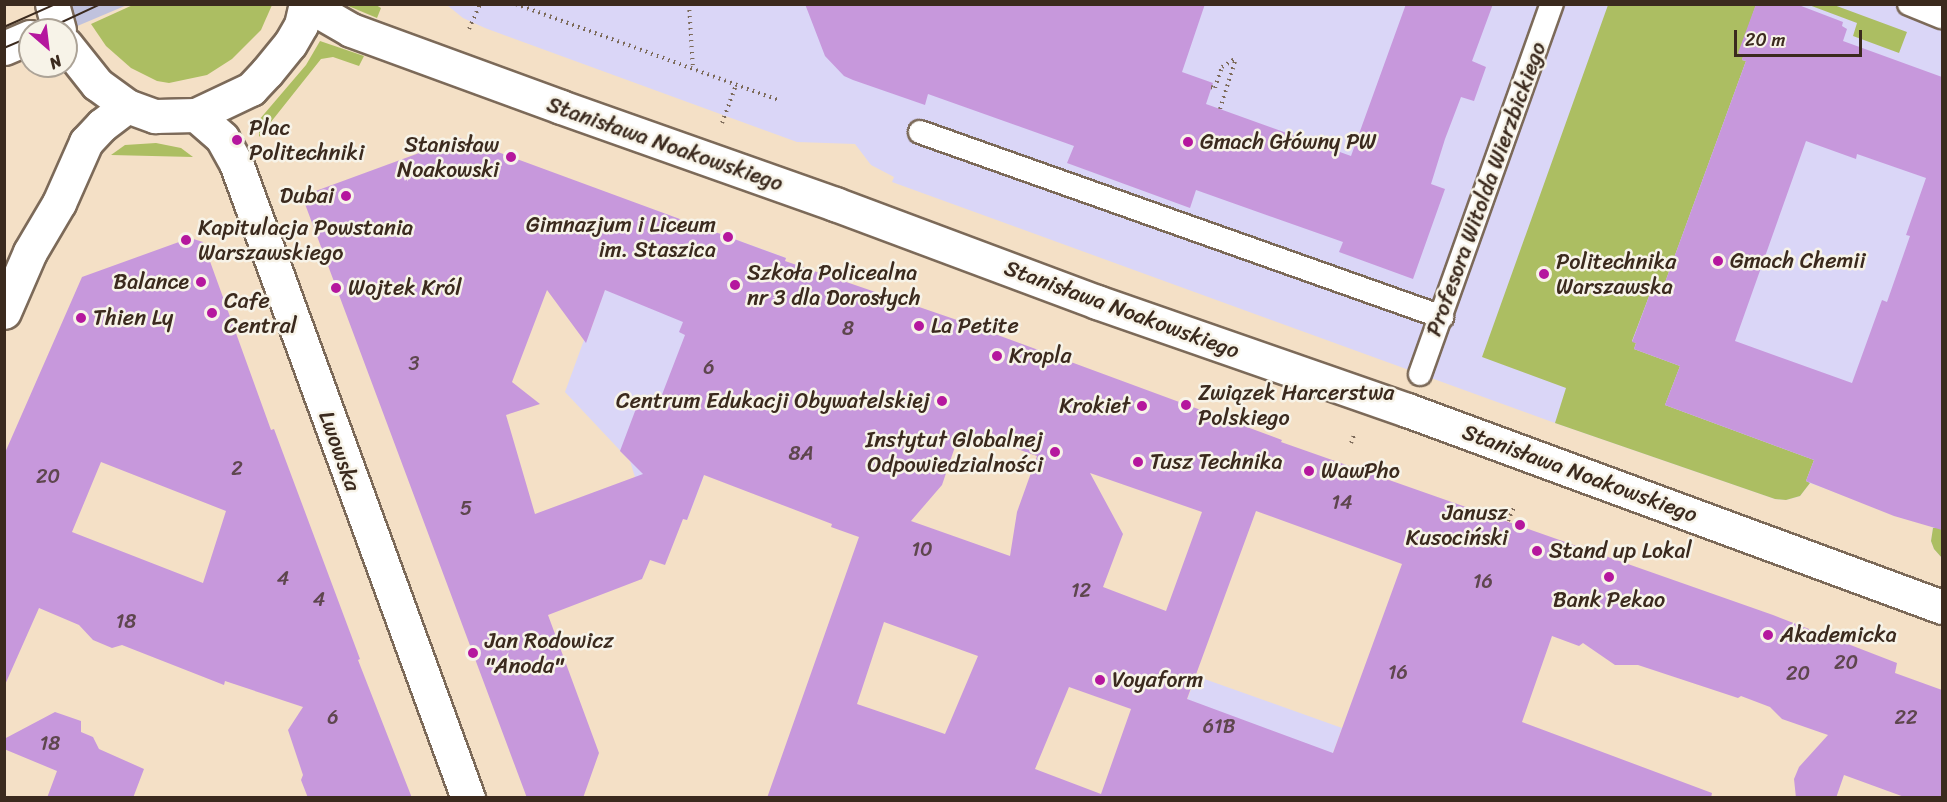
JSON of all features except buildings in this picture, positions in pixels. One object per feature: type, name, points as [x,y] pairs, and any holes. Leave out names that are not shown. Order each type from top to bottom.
[{"type":"street","points":[[78,62],[98,84],[127,106],[155,116],[196,115],[251,89],[296,35],[306,4]]},
{"type":"street","name":"Stanisława Noakowskiego","points":[[306,4],[351,30],[549,103],[814,197],[1097,302],[1407,410],[1942,607]]},
{"type":"street","points":[[4,48],[18,42]]},
{"type":"street","points":[[4,312],[30,252],[59,203],[86,142],[102,125],[127,106]]},
{"type":"street","name":"Lwowska","points":[[196,115],[222,138],[236,163],[468,798]]},
{"type":"lane","name":"Profesora Witolda Wierzbickiego","points":[[1420,374],[1552,4]]},
{"type":"lane","points":[[1909,4],[1942,17]]},
{"type":"lane","points":[[920,132],[1442,317]]},
{"type":"path","points":[[469,29],[480,4]]},
{"type":"path","points":[[516,4],[779,100]]},
{"type":"path","points":[[689,4],[693,68]]},
{"type":"path","points":[[1211,87],[1215,88],[1222,67],[1236,58],[1220,109]]},
{"type":"path","points":[[722,124],[736,85]]},
{"type":"path","points":[[1508,521],[1515,505]]},
{"type":"shaded area","points":[[68,5],[127,5],[78,26],[78,18],[72,18]]},
{"type":"shaded area","name":"Politechnika Warszawska","points":[[447,5],[1942,5],[1942,558],[1934,549],[1931,541],[1933,527],[1810,483],[1800,496],[1786,500],[1775,499],[1555,423],[892,182],[894,177],[871,165],[855,144],[797,142],[485,28],[463,18]]},
{"type":"shaded area","points":[[635,203],[786,258],[687,520],[635,477],[630,461],[565,392],[588,329],[591,329]]},
{"type":"shaded area","points":[[1196,676],[1342,728],[1317,797],[1151,798]]},
{"type":"green space","points":[[135,4],[272,5],[261,30],[232,59],[207,75],[169,83],[157,81],[131,68],[106,46],[91,24]]},
{"type":"green space","points":[[346,5],[376,5],[381,8],[377,18]]},
{"type":"green space","points":[[1608,5],[1756,5],[1739,53],[1744,55],[1742,60],[1746,61],[1663,288],[1659,286],[1656,293],[1651,291],[1632,341],[1636,343],[1634,349],[1680,366],[1665,405],[1814,460],[1806,481],[1810,483],[1800,496],[1786,500],[1775,499],[1555,423],[1566,388],[1482,357]]},
{"type":"green space","points":[[1809,5],[1834,5],[1907,32],[1899,53],[1853,36],[1857,23]]},
{"type":"green space","points":[[320,41],[364,56],[359,66],[333,57],[321,59],[259,137],[259,120],[306,65]]},
{"type":"green space","points":[[156,143],[181,148],[193,157],[111,155],[125,145]]},
{"type":"green space","points":[[1942,515],[1942,558],[1934,549],[1931,541],[1933,528],[1937,528]]},
{"type":"tram line","points":[[4,27],[56,4]]},
{"type":"tram line","points":[[71,18],[101,4]]},
{"type":"tram line","points":[[4,48],[18,42]]},
{"type":"place","name":"Plac Politechniki","points":[[237,140]]},
{"type":"place","name":"Gmach Główny PW","points":[[1188,142]]},
{"type":"place","name":"Stanisław Noakowski","points":[[511,157]]},
{"type":"place","name":"Dubai","points":[[346,196]]},
{"type":"place","name":"Gimnazjum i Liceum im. Staszica","points":[[728,237]]},
{"type":"place","name":"Kapitulacja Powstania Warszawskiego","points":[[186,240]]},
{"type":"place","name":"Gmach Chemii","points":[[1718,261]]},
{"type":"place","name":"Politechnika Warszawska","points":[[1544,274]]},
{"type":"place","name":"Balance","points":[[201,282]]},
{"type":"place","name":"Szkoła Policealna nr 3 dla Dorosłych","points":[[735,285]]},
{"type":"place","name":"Wojtek Król","points":[[336,288]]},
{"type":"place","name":"Cafe Central","points":[[212,313]]},
{"type":"place","name":"Thien Ly","points":[[81,318]]},
{"type":"place","name":"La Petite","points":[[919,326]]},
{"type":"place","name":"Kropla","points":[[997,356]]},
{"type":"place","name":"Centrum Edukacji Obywatelskiej","points":[[942,401]]},
{"type":"place","name":"Związek Harcerstwa Polskiego","points":[[1186,405]]},
{"type":"place","name":"Krokiet","points":[[1142,406]]},
{"type":"place","name":"Instytut Globalnej Odpowiedzialności","points":[[1055,452]]},
{"type":"place","name":"Tusz Technika","points":[[1138,462]]},
{"type":"place","name":"WawPho","points":[[1309,471]]},
{"type":"place","name":"Janusz Kusociński","points":[[1520,525]]},
{"type":"place","name":"Stand up Lokal","points":[[1537,551]]},
{"type":"place","name":"Bank Pekao","points":[[1609,577]]},
{"type":"place","name":"Akademicka","points":[[1768,635]]},
{"type":"place","name":"Jan Rodowicz \"Anoda\"","points":[[473,653]]},
{"type":"place","name":"Voyaform","points":[[1100,680]]}]
